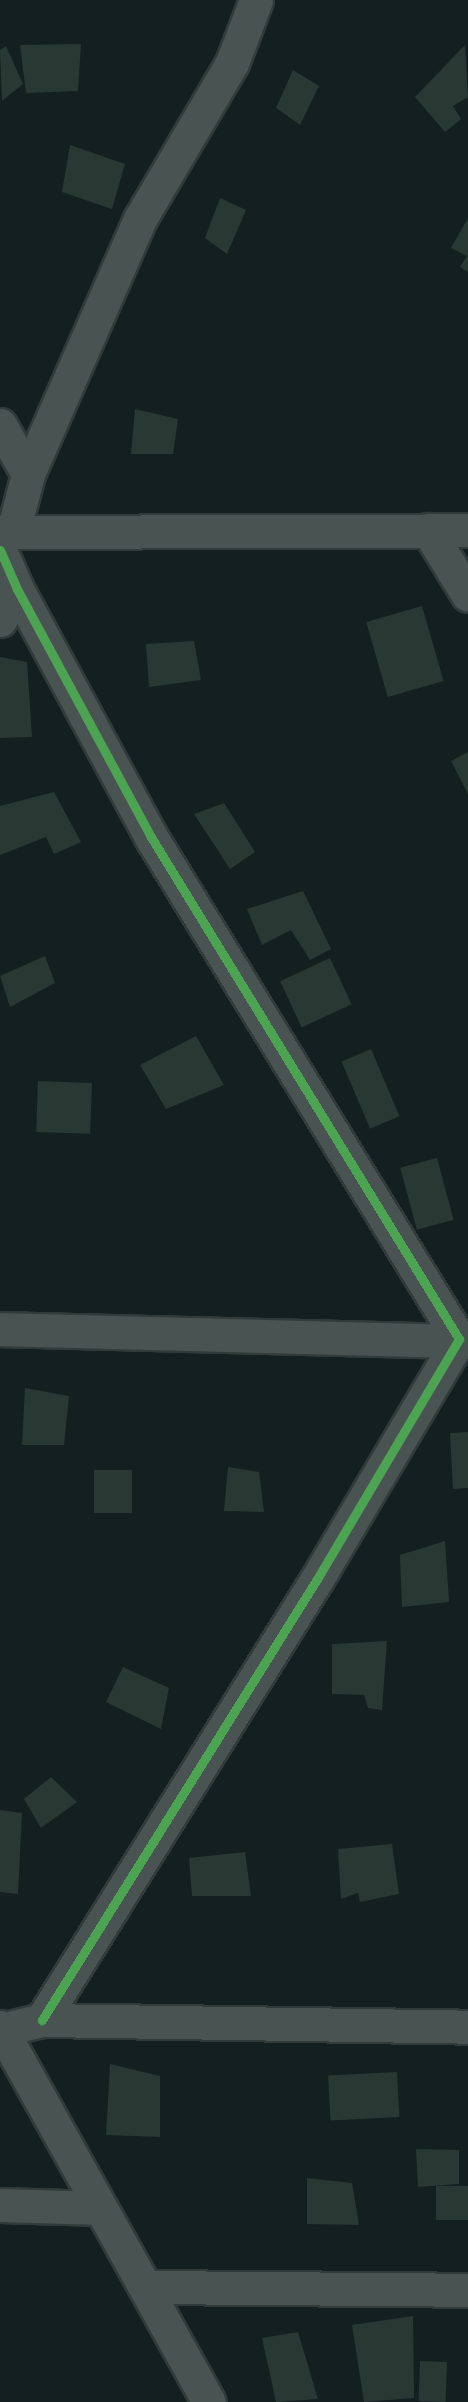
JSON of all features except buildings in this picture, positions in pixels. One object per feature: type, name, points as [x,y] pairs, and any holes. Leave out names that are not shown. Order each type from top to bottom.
[{"type":"street","points":[[256,0],[232,63],[140,219],[28,474],[4,538],[17,589],[151,837],[463,1340]]},
{"type":"street","points":[[0,425],[28,474]]},
{"type":"street","points":[[428,530],[468,595]]},
{"type":"street","points":[[4,538],[468,530]]},
{"type":"street","points":[[0,620],[17,589]]},
{"type":"street","points":[[0,1329],[463,1340]]},
{"type":"street","points":[[42,2020],[463,1340]]},
{"type":"street","points":[[209,2402],[147,2287],[100,2208],[1,2029],[42,2020],[468,2027]]},
{"type":"street","points":[[0,2205],[100,2208]]},
{"type":"street","points":[[147,2287],[468,2290]]},
{"type":"cycle path","points":[[0,550],[17,589],[151,837],[459,1339],[317,1579],[42,2020]]}]
